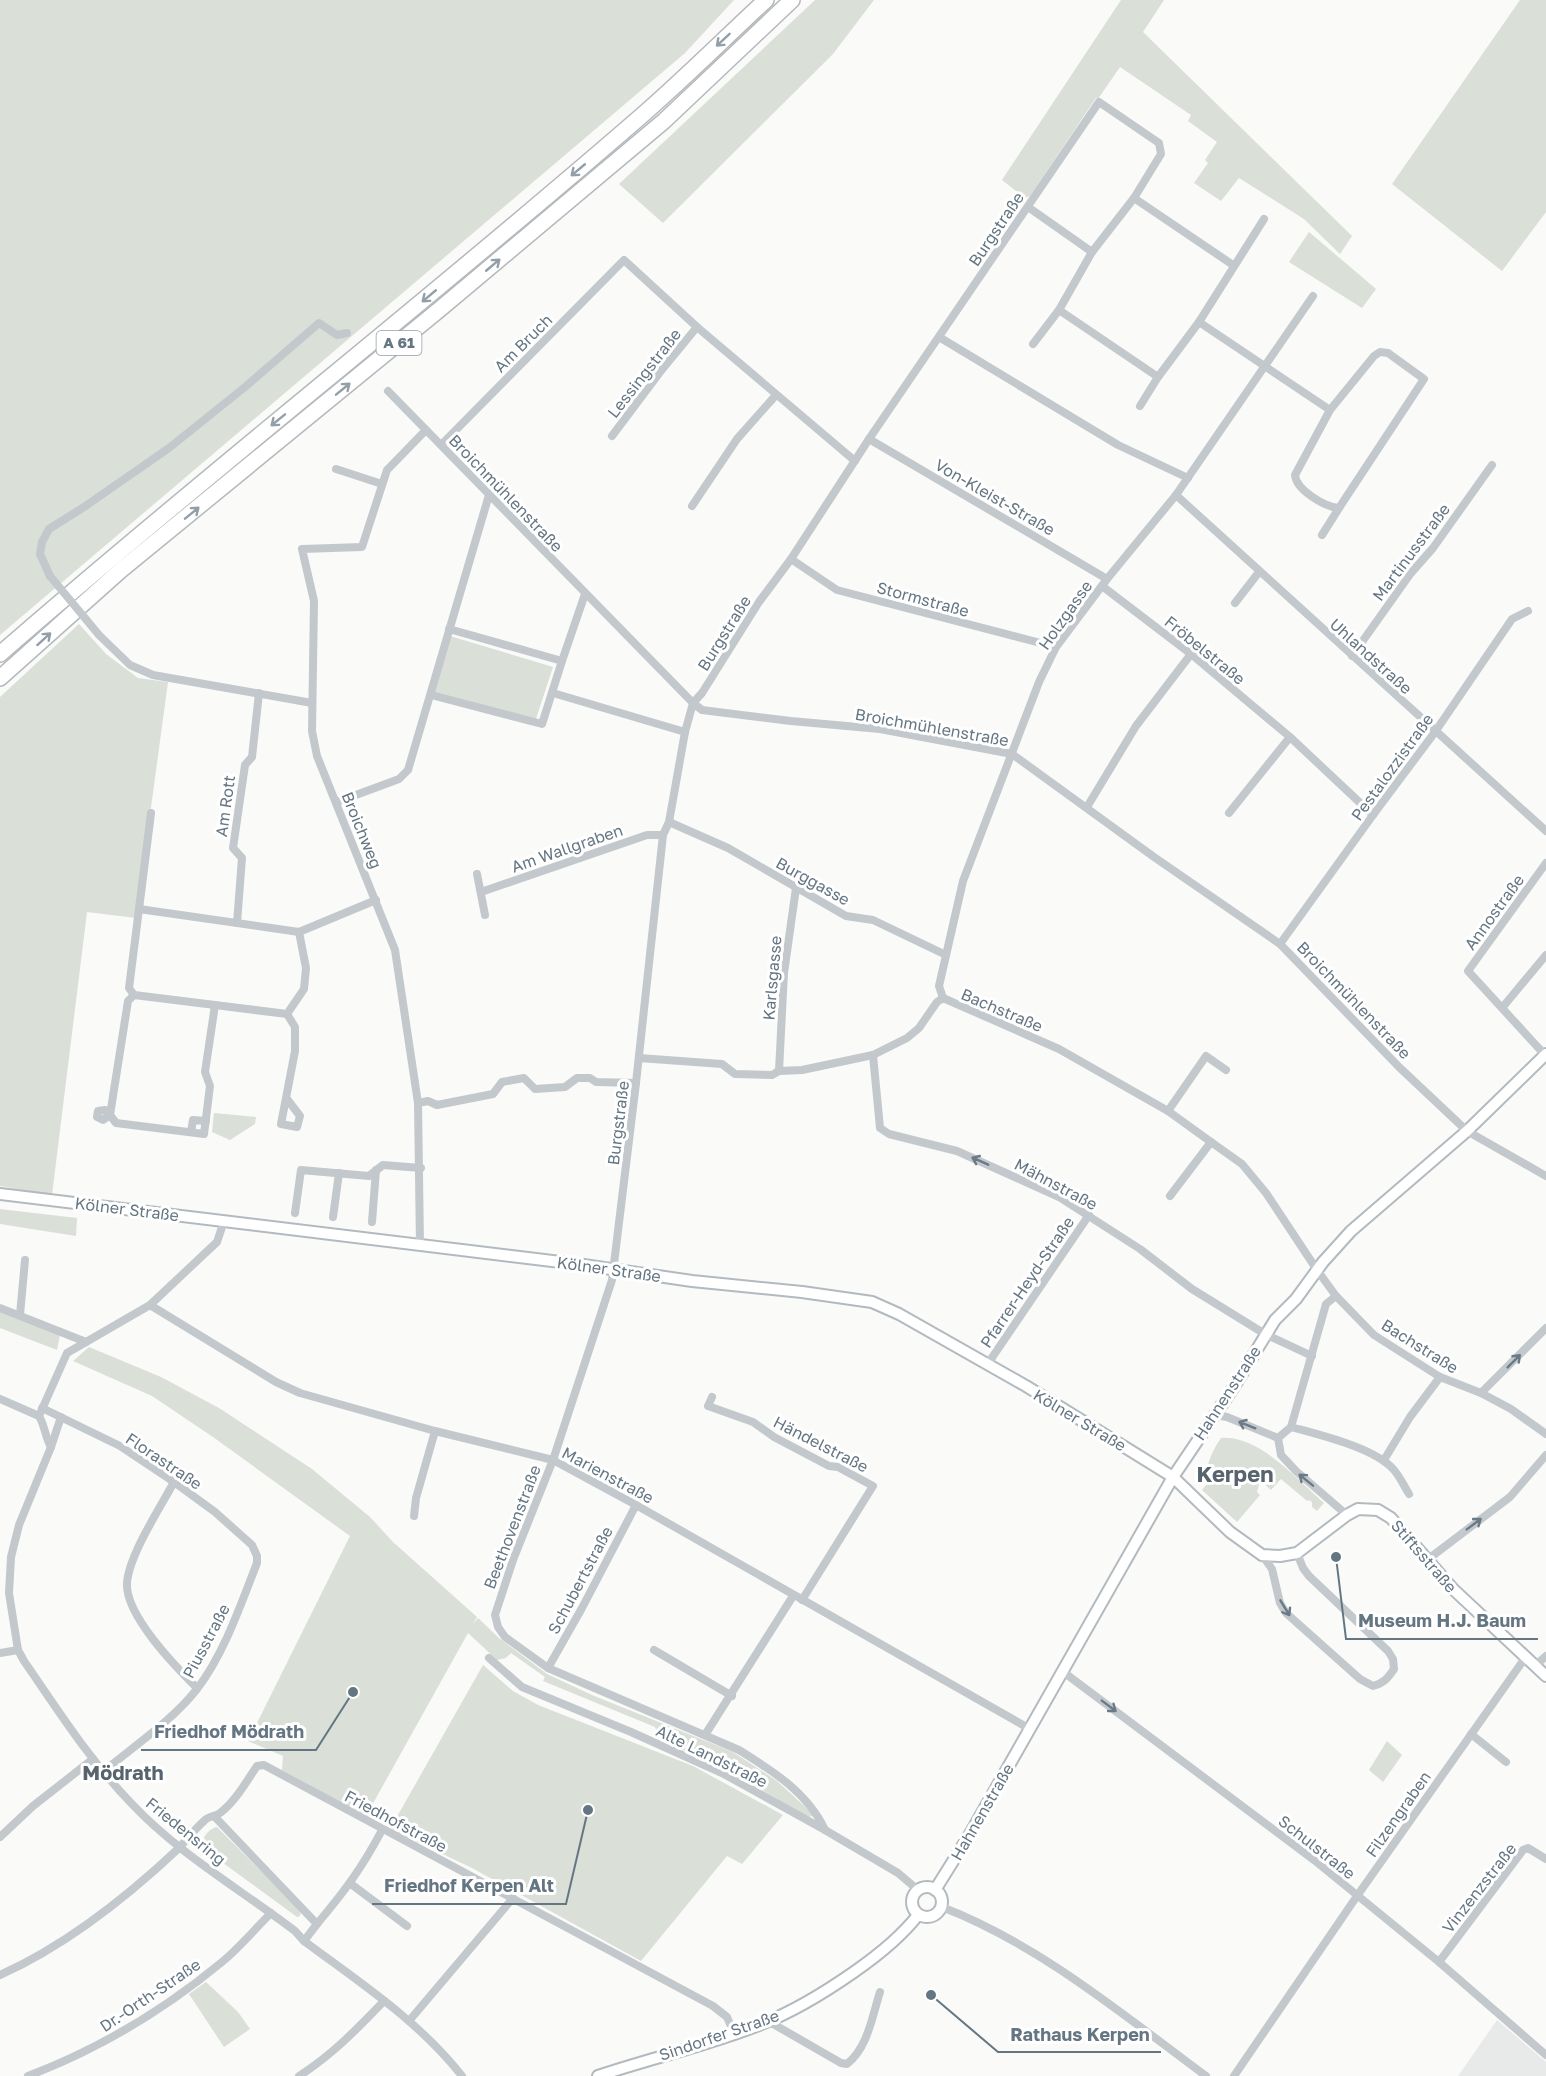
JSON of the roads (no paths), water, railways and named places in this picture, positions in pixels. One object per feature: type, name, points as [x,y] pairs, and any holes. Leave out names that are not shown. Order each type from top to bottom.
[{"type":"highway","name":"A 61","points":[[0,654],[106,561],[423,302],[640,117],[765,0]]},
{"type":"highway","name":"A 61","points":[[0,678],[121,570],[440,309],[663,121],[792,0]]},
{"type":"main road","name":"Hahnenstraße","points":[[936,1890],[1173,1477],[1275,1320],[1296,1299],[1317,1270],[1351,1231],[1467,1131],[1545,1055]]},
{"type":"main road","name":"Kölner Straße","points":[[0,1194],[872,1302],[899,1314],[1092,1426],[1173,1477]]},
{"type":"main road","points":[[1173,1477],[1230,1532],[1262,1555],[1280,1556],[1297,1552]]},
{"type":"main road","name":"Stiftsstraße","points":[[1297,1552],[1347,1515],[1363,1508],[1383,1512],[1475,1611],[1546,1676]]},
{"type":"main road","points":[[926,1887],[936,1890],[941,1896],[942,1907],[932,1917],[918,1915],[912,1903],[918,1890],[926,1887]]},
{"type":"main road","name":"Sindorfer Straße","points":[[598,2076],[768,2021],[814,1999],[867,1964],[902,1933],[918,1915]]},
{"type":"street","name":"Burgstraße","points":[[612,1269],[639,1058],[663,835],[669,822],[685,732],[693,703],[702,693],[759,602],[791,559],[869,439],[1100,102],[1160,143],[1161,154],[1134,198]]},
{"type":"street","points":[[1033,344],[1059,310],[1092,252],[1134,198],[1233,265]]},
{"type":"street","points":[[1028,207],[1092,252]]},
{"type":"street","points":[[1140,406],[1158,377],[1199,322],[1264,219]]},
{"type":"street","name":"Lessingstraße","points":[[624,260],[697,327],[855,461]]},
{"type":"street","name":"Am Bruch","points":[[441,445],[624,260]]},
{"type":"street","name":"Holzgasse","points":[[943,999],[939,986],[963,881],[1039,682],[1056,647],[1105,582],[1176,495],[1313,296]]},
{"type":"street","points":[[1059,310],[1158,377]]},
{"type":"street","points":[[1199,322],[1330,410]]},
{"type":"street","points":[[312,703],[153,675],[130,665],[99,635],[50,576],[40,554],[42,542],[49,529],[169,447],[245,387],[318,323],[337,335],[347,333]]},
{"type":"street","name":"Lessingstraße","points":[[612,436],[697,327]]},
{"type":"street","points":[[939,337],[1118,445],[1188,478]]},
{"type":"street","points":[[1322,535],[1424,379],[1388,353],[1380,352],[1374,356],[1330,410],[1295,475],[1295,481],[1300,488],[1330,507],[1339,508]]},
{"type":"street","name":"Broichmühlenstraße","points":[[388,391],[585,594],[702,710],[880,729],[1012,754],[1154,857],[1280,944],[1399,1067],[1467,1131],[1546,1176]]},
{"type":"street","points":[[692,506],[737,439],[776,395]]},
{"type":"street","name":"Broichweg","points":[[420,1246],[418,1103],[395,950],[317,756],[312,731],[314,600],[302,549],[362,547],[387,470],[426,430]]},
{"type":"street","name":"Von-Kleist-Straße","points":[[869,439],[1105,582]]},
{"type":"street","name":"Martinusstraße","points":[[1352,656],[1492,465]]},
{"type":"street","points":[[336,469],[382,484]]},
{"type":"street","points":[[337,802],[399,779],[408,770],[489,495]]},
{"type":"street","name":"Uhlandstraße","points":[[1176,495],[1546,831]]},
{"type":"street","name":"Stormstraße","points":[[791,559],[837,590],[1056,647]]},
{"type":"street","points":[[1235,603],[1259,572]]},
{"type":"street","name":"Fröbelstraße","points":[[1105,582],[1290,737],[1373,815]]},
{"type":"street","points":[[431,695],[542,724],[585,594]]},
{"type":"street","name":"Pestalozzistraße","points":[[1280,944],[1436,732],[1512,619],[1528,611]]},
{"type":"street","points":[[449,629],[562,661]]},
{"type":"street","points":[[1087,807],[1136,726],[1191,654]]},
{"type":"street","name":"Am Rott","points":[[237,923],[242,858],[233,848],[245,765],[252,757],[259,693]]},
{"type":"street","points":[[553,693],[685,732]]},
{"type":"street","points":[[1229,813],[1290,737]]},
{"type":"street","points":[[151,813],[129,988],[134,995],[287,1014]]},
{"type":"street","name":"Burggasse","points":[[669,822],[728,848],[846,916],[873,920],[946,955]]},
{"type":"street","name":"Am Wallgraben","points":[[481,892],[647,835],[663,835]]},
{"type":"street","name":"Annostraße","points":[[1545,1055],[1468,971],[1546,863]]},
{"type":"street","points":[[477,874],[485,915]]},
{"type":"street","name":"Karlsgasse","points":[[779,1071],[784,973],[796,888]]},
{"type":"street","points":[[139,909],[299,932],[376,900]]},
{"type":"street","points":[[287,1014],[304,989],[306,968],[299,932]]},
{"type":"street","points":[[1502,1008],[1546,956]]},
{"type":"street","points":[[134,995],[128,1001],[110,1115],[116,1123],[204,1134],[210,1086],[205,1072],[215,1005]]},
{"type":"street","name":"Bachstraße","points":[[639,1058],[722,1064],[735,1074],[772,1075],[779,1071],[802,1070],[873,1055],[907,1038],[919,1028],[937,1002],[943,999],[1059,1049],[1168,1111],[1242,1164],[1266,1193],[1336,1296],[1374,1335],[1440,1377],[1481,1393],[1511,1409],[1546,1434]]},
{"type":"street","points":[[287,1014],[295,1027],[295,1051],[287,1099]]},
{"type":"street","name":"Mähnstraße","points":[[873,1055],[880,1128],[890,1134],[957,1151],[1059,1197],[1140,1249],[1192,1289],[1265,1334],[1312,1356]]},
{"type":"street","points":[[1168,1111],[1206,1056],[1226,1070]]},
{"type":"street","points":[[418,1103],[428,1101],[437,1105],[493,1094],[502,1082],[524,1078],[535,1089],[565,1087],[577,1078],[590,1078],[596,1082],[636,1083]]},
{"type":"street","points":[[191,1132],[193,1120],[206,1121]]},
{"type":"street","points":[[1170,1196],[1211,1142]]},
{"type":"street","points":[[295,1213],[301,1170],[369,1176],[382,1165],[420,1168]]},
{"type":"street","points":[[372,1222],[376,1170]]},
{"type":"street","points":[[333,1217],[339,1173]]},
{"type":"street","name":"Pfarrer-Heyd-Straße","points":[[987,1365],[1089,1215]]},
{"type":"street","points":[[51,1447],[44,1435],[40,1412],[67,1353],[150,1305],[217,1242],[224,1221]]},
{"type":"street","points":[[20,1315],[25,1260]]},
{"type":"street","name":"Beethovenstraße","points":[[612,1269],[612,1280],[553,1460],[500,1596],[495,1615],[498,1627],[505,1637],[548,1668],[739,1750],[768,1768],[810,1804],[819,1815],[825,1830]]},
{"type":"street","points":[[1278,1438],[1291,1427],[1326,1304],[1336,1296]]},
{"type":"street","name":"Marienstraße","points":[[150,1305],[276,1382],[300,1393],[435,1431],[553,1460],[1029,1729]]},
{"type":"street","points":[[0,1308],[86,1342]]},
{"type":"street","points":[[1481,1393],[1546,1328]]},
{"type":"street","points":[[1384,1460],[1410,1417],[1440,1377]]},
{"type":"street","name":"Händelstraße","points":[[712,1397],[708,1406],[753,1422],[774,1437],[873,1486],[802,1600]]},
{"type":"street","name":"Florastraße","points":[[0,1399],[61,1417],[120,1446],[215,1512],[252,1545],[256,1556]]},
{"type":"street","points":[[1215,1415],[1227,1417],[1278,1438]]},
{"type":"street","points":[[0,1653],[18,1650],[9,1593],[11,1557],[19,1525],[61,1417]]},
{"type":"street","points":[[1291,1427],[1325,1436],[1384,1460],[1395,1471],[1409,1494]]},
{"type":"street","points":[[414,1516],[416,1498],[435,1431]]},
{"type":"street","points":[[1278,1438],[1281,1455],[1347,1515]]},
{"type":"street","points":[[1427,1560],[1509,1497],[1546,1455]]},
{"type":"street","points":[[174,1482],[133,1560],[128,1582],[130,1601],[139,1619],[181,1672],[197,1688]]},
{"type":"street","name":"Schubertstraße","points":[[548,1668],[636,1505]]},
{"type":"street","points":[[1262,1555],[1272,1569],[1280,1603],[1286,1613],[1360,1679],[1373,1686],[1381,1683],[1394,1669],[1393,1659],[1388,1651],[1309,1576],[1297,1552]]},
{"type":"street","name":"Piusstraße","points":[[103,1772],[173,1714],[197,1688],[237,1613],[257,1563],[256,1556]]},
{"type":"street","points":[[705,1735],[732,1696],[793,1596]]},
{"type":"street","name":"Friedensring","points":[[18,1650],[93,1759],[133,1805],[180,1847],[295,1930],[303,1941],[409,2021],[452,2063],[462,2076]]},
{"type":"street","points":[[654,1650],[732,1696]]},
{"type":"street","points":[[1535,1666],[1546,1656]]},
{"type":"street","name":"Alte Landstraße","points":[[489,1658],[522,1687],[722,1773],[898,1873],[918,1890]]},
{"type":"street","name":"Filzengraben","points":[[1234,2076],[1357,1896],[1526,1658]]},
{"type":"street","name":"Schulstraße","points":[[1062,1671],[1314,1860],[1546,2055]]},
{"type":"street","points":[[1471,1734],[1506,1762]]},
{"type":"street","points":[[0,1837],[33,1806],[93,1759]]},
{"type":"street","name":"Friedhofstraße","points":[[214,1816],[221,1812],[242,1788],[257,1766],[264,1765],[713,2006],[727,2017],[734,2033]]},
{"type":"street","points":[[0,1975],[56,1944],[101,1914],[180,1847],[206,1818],[214,1816]]},
{"type":"street","name":"Friedensring","points":[[214,1816],[317,1924]]},
{"type":"street","points":[[303,1941],[351,1884],[382,1830]]},
{"type":"street","name":"Vinzenzstraße","points":[[1438,1962],[1523,1850],[1527,1848],[1533,1850],[1546,1859]]},
{"type":"street","points":[[351,1884],[408,1926]]},
{"type":"street","points":[[409,2021],[513,1898]]},
{"type":"street","points":[[942,1907],[1003,1936],[1066,1973],[1206,2076]]},
{"type":"street","name":"Dr.-Orth-Straße","points":[[28,2076],[74,2057],[122,2032],[157,2010],[223,1962],[271,1912]]},
{"type":"street","points":[[768,2021],[841,2063],[847,2064],[857,2056],[864,2042],[880,1992]]},
{"type":"street","points":[[299,2076],[324,2060],[344,2043],[384,2001]]},
{"type":"place","name":"Museum H.J. Baum","points":[[1336,1557]]},
{"type":"place","name":"Friedhof Mödrath","points":[[353,1692]]},
{"type":"place","name":"Friedhof Kerpen Alt","points":[[588,1810]]},
{"type":"place","name":"Rathaus Kerpen","points":[[931,1995]]},
{"type":"district","name":"Kerpen","points":[[1235,1474]]},
{"type":"district","name":"Mödrath","points":[[123,1773]]}]
